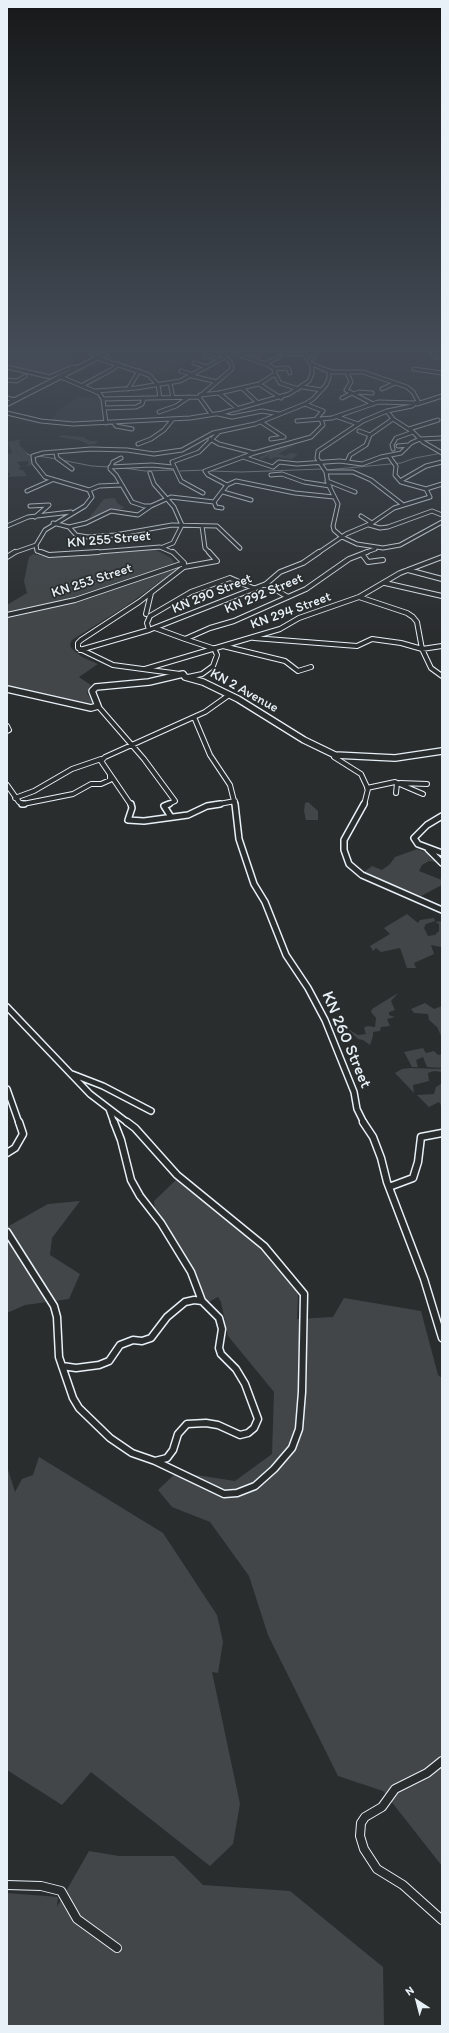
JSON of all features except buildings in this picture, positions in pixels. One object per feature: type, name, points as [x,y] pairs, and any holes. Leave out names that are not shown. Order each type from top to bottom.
[{"type":"main road","name":"KN 2 Avenue","points":[[98,706],[92,691],[96,687],[149,682],[186,676],[203,682],[229,695],[304,740],[335,755],[395,758],[442,751]]},
{"type":"main road","points":[[7,689],[69,704],[91,708],[98,706]]},
{"type":"street","points":[[121,485],[100,486],[89,490],[52,480],[42,475],[34,463],[33,456],[39,454],[91,449],[154,454],[176,452],[184,449]]},
{"type":"street","points":[[202,449],[193,456],[172,461],[173,467],[177,470],[181,481],[203,493]]},
{"type":"street","points":[[238,449],[254,453]]},
{"type":"street","points":[[227,485],[208,475],[206,471],[268,449]]},
{"type":"street","points":[[320,449],[316,456],[326,472],[327,481],[338,507],[333,526],[334,530],[342,537],[364,546],[376,548],[400,545],[442,522]]},
{"type":"street","points":[[346,462],[350,455],[359,449]]},
{"type":"street","points":[[242,457],[273,467],[279,462],[292,464],[346,462],[366,463],[376,458],[390,456],[405,451],[406,449]]},
{"type":"street","points":[[56,453],[56,458],[72,469]]},
{"type":"street","points":[[390,456],[396,466],[395,475],[400,481],[412,486],[426,489],[442,484]]},
{"type":"street","points":[[110,466],[121,458]]},
{"type":"street","points":[[400,481],[426,466],[442,462]]},
{"type":"street","points":[[110,466],[152,465],[173,467]]},
{"type":"street","points":[[110,466],[110,469],[116,475],[132,502],[139,505],[151,506]]},
{"type":"street","points":[[326,472],[353,472],[371,480],[402,504]]},
{"type":"street","points":[[150,473],[154,484],[168,498],[182,525],[173,543],[163,547]]},
{"type":"street","points":[[271,475],[282,474],[304,482],[330,486]]},
{"type":"street","points":[[27,491],[52,480]]},
{"type":"street","points":[[214,502],[227,485],[237,481],[295,493],[334,496]]},
{"type":"street","points":[[327,481],[355,492]]},
{"type":"street","name":"KN 290 Street","points":[[80,650],[155,628],[266,584],[280,572],[303,563],[342,537],[372,523],[394,508],[402,504],[430,497],[426,489]]},
{"type":"street","name":"KN 255 Street","points":[[89,490],[92,494],[92,500],[76,511],[53,523],[45,530],[35,549],[40,553],[54,555],[152,546],[163,547],[172,551],[184,565]]},
{"type":"street","points":[[223,492],[251,500]]},
{"type":"street","points":[[53,523],[69,527],[86,523],[111,511],[138,515],[151,506],[168,498],[174,497],[214,502]]},
{"type":"street","points":[[214,502],[216,508],[222,508]]},
{"type":"street","points":[[30,506],[49,505],[34,517]]},
{"type":"street","points":[[7,526],[24,519],[76,511]]},
{"type":"street","points":[[368,525],[380,528],[388,527],[432,511],[442,515]]},
{"type":"street","points":[[361,516],[372,523]]},
{"type":"street","points":[[69,527],[76,535],[88,537],[115,535],[152,527],[182,525],[219,527],[225,535],[240,548]]},
{"type":"street","name":"KN 253 Street","points":[[7,616],[75,600],[119,584],[184,565],[197,566],[217,561],[205,548],[204,531],[202,526]]},
{"type":"street","points":[[7,557],[17,551],[36,545]]},
{"type":"street","name":"KN 292 Street","points":[[185,639],[288,597],[317,583],[342,563],[376,548]]},
{"type":"street","points":[[362,554],[368,562],[383,560]]},
{"type":"street","name":"KN 294 Street","points":[[141,670],[280,629],[299,618],[359,597],[408,570],[442,557]]},
{"type":"street","points":[[155,628],[213,648],[217,655],[213,666],[202,674],[186,676],[141,670],[113,665],[80,650],[77,646],[81,640],[151,593],[184,565]]},
{"type":"street","points":[[408,570],[442,579]]},
{"type":"street","points":[[149,630],[147,623],[150,616],[191,592],[230,578],[255,589]]},
{"type":"street","points":[[385,583],[442,596]]},
{"type":"street","points":[[266,584],[288,597]]},
{"type":"street","points":[[146,614],[151,593]]},
{"type":"street","points":[[359,597],[407,614],[413,618],[420,628],[422,649],[431,668],[442,676]]},
{"type":"street","points":[[250,638],[357,646],[372,639],[401,643],[422,649],[442,646]]},
{"type":"street","points":[[222,646],[285,661],[298,671],[311,667]]},
{"type":"street","points":[[16,798],[34,791],[72,768],[101,759],[194,717],[229,695]]},
{"type":"street","points":[[98,706],[176,801],[164,806],[171,818]]},
{"type":"street","name":"KN 260 Street","points":[[194,717],[210,755],[230,785],[234,800],[239,839],[254,884],[265,902],[286,955],[308,988],[325,1020],[354,1092],[359,1115],[373,1137],[381,1158],[389,1187],[424,1279],[442,1338]]},
{"type":"street","points":[[7,726],[9,730],[7,731]]},
{"type":"street","points":[[335,755],[334,757],[361,774],[367,788],[366,801],[344,840],[344,850],[349,864],[362,875],[442,910]]},
{"type":"street","points":[[101,759],[110,775],[131,803],[132,808],[128,820],[144,821],[188,815],[207,806],[234,800]]},
{"type":"street","points":[[7,785],[16,798],[23,804],[50,800],[73,794],[92,784],[101,784],[110,780],[110,775]]},
{"type":"street","points":[[367,788],[396,783],[427,784]]},
{"type":"street","points":[[396,783],[396,793]]},
{"type":"street","points":[[396,783],[423,794]]},
{"type":"street","points":[[442,816],[427,824],[416,834],[415,841],[442,853]]},
{"type":"street","points":[[426,847],[442,863]]},
{"type":"street","points":[[7,1007],[90,1094],[135,1128],[177,1176],[264,1246],[304,1294],[302,1385],[299,1429],[292,1448],[274,1469],[255,1486],[237,1493],[224,1494],[155,1461],[132,1453],[110,1438],[79,1408],[71,1393],[62,1366],[58,1345],[57,1317],[54,1306],[7,1232]]},
{"type":"street","points":[[70,1074],[103,1086],[151,1111]]},
{"type":"street","points":[[7,1089],[23,1134],[15,1148],[7,1153]]},
{"type":"street","points":[[109,1109],[121,1140],[131,1180],[140,1196],[161,1223],[191,1272],[202,1302]]},
{"type":"street","points":[[389,1187],[413,1178],[418,1162],[421,1137],[442,1133]]},
{"type":"street","points":[[62,1366],[76,1368],[100,1365],[109,1361],[120,1345],[133,1340],[142,1341],[151,1338],[167,1318],[185,1302],[194,1300],[202,1302],[211,1308],[219,1318],[222,1329],[219,1348],[220,1354],[236,1369],[245,1384],[258,1419],[254,1428],[248,1433],[240,1435],[218,1425],[206,1423],[187,1424],[178,1434],[174,1450],[167,1458],[155,1461]]},
{"type":"street","points":[[442,1761],[427,1774],[395,1789],[382,1807],[365,1817],[361,1822],[360,1836],[364,1849],[376,1869],[403,1885],[442,1920]]},
{"type":"street","points":[[7,1885],[41,1886],[61,1891],[77,1919],[117,1948]]},
{"type":"shaded area","points":[[10,449],[23,449],[28,453],[26,455],[32,456],[33,465],[25,466],[29,463],[28,461],[17,462],[21,467],[18,468],[23,470],[27,476],[8,477],[10,473],[7,473],[7,454],[12,453]]},
{"type":"shaded area","points":[[288,449],[278,454],[286,456],[290,453],[298,454],[292,459],[275,457],[271,459],[268,458],[269,455],[262,459],[258,458],[268,452],[266,450]]},
{"type":"shaded area","points":[[115,498],[117,503],[125,508],[89,518],[104,499]]},
{"type":"shaded area","points":[[154,549],[171,558],[176,565],[176,570],[126,606],[72,640],[70,644],[71,648],[82,657],[98,664],[79,677],[91,685],[87,693],[93,703],[89,707],[7,687],[7,605],[27,593],[24,581],[29,557],[33,554],[63,557]]},
{"type":"shaded area","points":[[308,802],[318,811],[318,820],[306,820],[304,811],[305,803]]},
{"type":"shaded area","points":[[417,849],[428,853],[430,858],[438,862],[429,861],[422,865],[419,871],[442,880],[442,885],[421,896],[363,873],[372,866],[382,870],[390,864],[395,857]]},
{"type":"shaded area","points":[[407,914],[418,923],[420,920],[434,918],[435,921],[426,924],[424,928],[428,936],[435,935],[439,931],[439,924],[435,922],[442,921],[442,950],[441,947],[431,945],[434,954],[414,963],[416,968],[407,968],[400,948],[381,952],[376,948],[373,951],[370,946],[390,934],[384,928]]},
{"type":"shaded area","points":[[398,993],[391,1001],[395,1010],[389,1012],[389,1015],[395,1017],[387,1019],[390,1026],[381,1027],[380,1031],[373,1032],[370,1045],[363,1040],[358,1039],[348,1029],[358,1035],[366,1034],[364,1028],[367,1026],[375,1027],[376,1018],[371,1012],[372,1009]]},
{"type":"shaded area","points":[[425,1003],[434,1009],[442,1006],[442,1038],[437,1027],[429,1020],[428,1014],[414,1013],[411,1009]]},
{"type":"shaded area","points":[[423,1048],[426,1053],[434,1051],[438,1055],[442,1054],[442,1068],[427,1067],[423,1057],[416,1060],[418,1067],[412,1067],[404,1052]]},
{"type":"shaded area","points":[[402,1069],[442,1069],[442,1072],[434,1071],[428,1073],[429,1081],[413,1085],[414,1093],[395,1073]]},
{"type":"shaded area","points":[[442,1083],[442,1107],[439,1102],[429,1107],[417,1095],[434,1094],[436,1087]]},
{"type":"shaded area","points":[[176,1180],[255,1243],[298,1294],[297,1319],[333,1317],[344,1298],[421,1311],[438,1375],[442,1378],[442,1866],[383,1791],[338,1776],[268,1635],[249,1576],[210,1522],[172,1507],[158,1490],[177,1472],[235,1481],[272,1454],[274,1392],[228,1336],[221,1302],[218,1297],[205,1304],[198,1280],[155,1210],[154,1201]]},
{"type":"shaded area","points":[[80,1201],[52,1238],[50,1255],[80,1274],[69,1299],[25,1305],[7,1313],[7,1227],[48,1204]]},
{"type":"shaded area","points":[[39,1457],[163,1533],[217,1615],[223,1642],[218,1673],[212,1672],[240,1804],[233,1844],[210,1866],[91,1772],[62,1805],[7,1770],[7,1466],[15,1492],[22,1479],[33,1475]]},
{"type":"shaded area","points":[[89,1851],[119,1856],[174,1856],[203,1885],[290,1891],[383,1967],[384,2026],[7,2026],[7,1893],[58,1897],[57,1907]]},
{"type":"waterway","points":[[326,470],[401,463],[415,458],[442,453]]},
{"type":"waterway","points":[[27,454],[32,456]]},
{"type":"waterway","points":[[38,456],[57,459]]},
{"type":"waterway","points":[[61,460],[92,466],[109,467]]},
{"type":"waterway","points":[[124,468],[145,471],[175,470]]},
{"type":"waterway","points":[[212,471],[241,472],[322,469]]},
{"type":"waterway","points":[[180,471],[206,470]]}]
